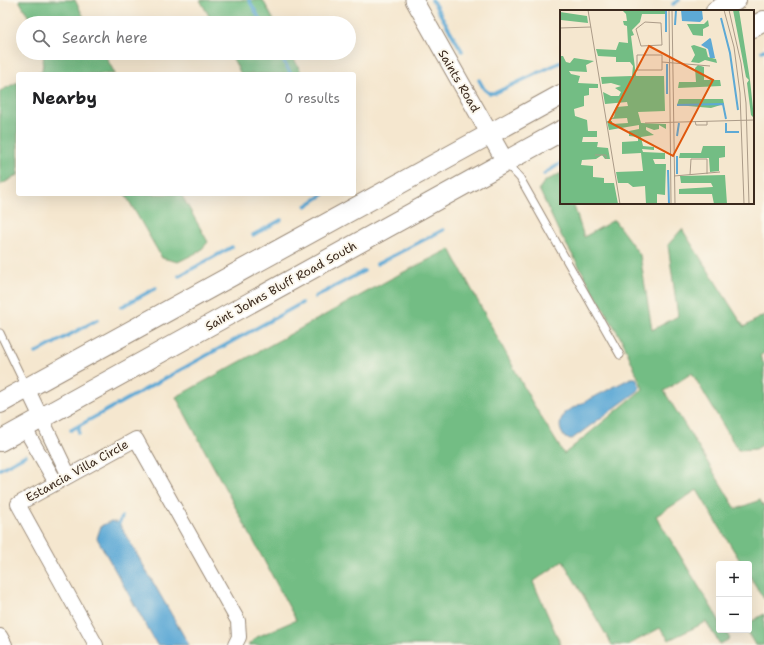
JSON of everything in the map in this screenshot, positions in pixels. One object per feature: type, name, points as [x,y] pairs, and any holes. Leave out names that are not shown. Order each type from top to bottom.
[{"type":"main road","points":[[718,10],[736,0]]},
{"type":"main road","points":[[754,26],[764,21]]},
{"type":"main road","points":[[0,403],[560,96]]},
{"type":"main road","name":"Saint Johns Bluff Road South","points":[[0,441],[560,132]]},
{"type":"street","name":"Saints Road","points":[[414,0],[505,161]]},
{"type":"street","points":[[27,388],[69,476]]},
{"type":"street","points":[[24,428],[56,483]]},
{"type":"street","name":"Estancia Villa Circle","points":[[96,645],[18,504],[136,439],[238,621],[239,637],[235,645]]},
{"type":"street","points":[[0,636],[5,645]]},
{"type":"lane","points":[[505,161],[520,178],[620,355]]},
{"type":"lane","points":[[0,333],[27,388]]},
{"type":"green space","points":[[19,0],[75,0],[83,16],[28,16]]},
{"type":"green space","points":[[200,0],[263,0],[271,16],[209,16]]},
{"type":"green space","points":[[43,60],[108,60],[114,72],[40,72],[42,71]]},
{"type":"green space","points":[[234,60],[295,60],[301,72],[240,72]]},
{"type":"green space","points":[[16,83],[16,176],[0,185],[0,91]]},
{"type":"green space","points":[[560,174],[560,204],[573,204],[584,237],[614,220],[640,255],[652,330],[678,316],[668,245],[682,229],[744,327],[764,315],[764,353],[760,356],[764,364],[764,444],[756,449],[738,450],[692,373],[664,391],[736,509],[760,500],[764,507],[764,599],[752,580],[752,561],[740,561],[697,490],[656,516],[716,615],[716,633],[727,633],[730,639],[720,644],[706,622],[669,640],[660,628],[628,645],[612,645],[563,561],[533,582],[561,645],[248,645],[257,637],[296,620],[176,397],[394,277],[450,249],[532,402],[564,454],[643,389],[623,342],[558,230],[539,189],[544,182]]},
{"type":"green space","points":[[126,196],[182,196],[208,242],[200,251],[178,262],[162,258]]},
{"type":"green space","points":[[764,614],[764,645],[755,645],[748,633],[752,633],[752,621]]},
{"type":"water","points":[[631,378],[636,378],[640,387],[638,391],[572,439],[565,438],[561,431],[560,425],[561,419],[565,412]]},
{"type":"water","points":[[111,521],[119,523],[189,645],[157,645],[97,538],[101,526]]},
{"type":"waterway","points":[[249,0],[258,16]]},
{"type":"waterway","points":[[432,0],[462,51]]},
{"type":"waterway","points":[[673,4],[679,0]]},
{"type":"waterway","points":[[283,60],[290,72]]},
{"type":"waterway","points":[[479,80],[484,89],[489,93],[495,93],[560,62]]},
{"type":"waterway","points":[[544,174],[560,164]]},
{"type":"waterway","points":[[306,206],[321,196]]},
{"type":"waterway","points":[[253,235],[281,220]]},
{"type":"waterway","points":[[377,264],[443,230]]},
{"type":"waterway","points":[[179,276],[232,247]]},
{"type":"waterway","points":[[315,297],[364,271]]},
{"type":"waterway","points":[[121,307],[156,288]]},
{"type":"waterway","points":[[71,430],[302,303]]},
{"type":"waterway","points":[[36,353],[97,320]]},
{"type":"waterway","points":[[79,426],[79,433]]},
{"type":"waterway","points":[[0,469],[26,455]]},
{"type":"waterway","points":[[119,523],[122,517]]}]
